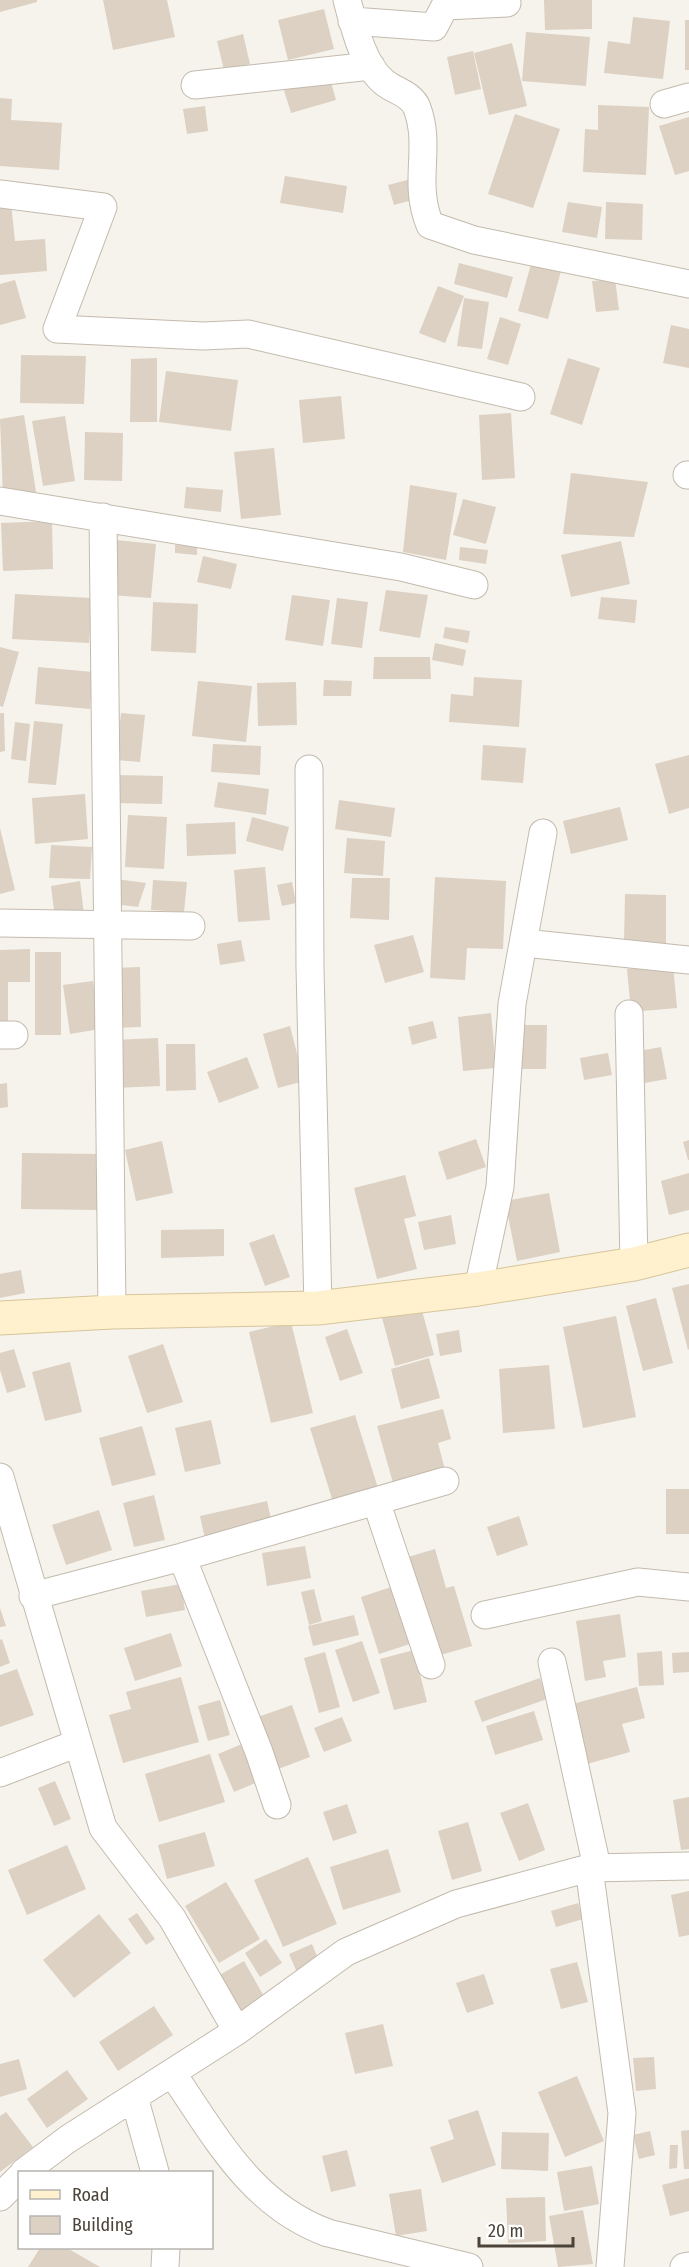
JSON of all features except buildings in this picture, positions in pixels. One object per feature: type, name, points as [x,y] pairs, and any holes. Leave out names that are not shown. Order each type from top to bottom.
[{"type":"street","points":[[350,10],[434,27],[445,6],[507,3]]},
{"type":"street","points":[[350,10],[371,66],[384,83],[405,94],[416,105],[424,136],[421,167],[422,205],[430,225],[474,240],[689,284]]},
{"type":"street","points":[[195,85],[371,66]]},
{"type":"street","points":[[0,194],[103,207],[57,329],[203,336],[248,334],[521,397]]},
{"type":"street","points":[[0,501],[401,567],[474,585]]},
{"type":"street","points":[[103,517],[112,1312]]},
{"type":"street","points":[[309,769],[310,968],[318,1308]]},
{"type":"street","points":[[478,1289],[500,1187],[512,1004],[525,943],[543,833]]},
{"type":"street","points":[[0,923],[191,926]]},
{"type":"street","points":[[525,943],[689,960]]},
{"type":"street","points":[[629,1014],[634,1264]]},
{"type":"street","points":[[0,1318],[112,1312],[318,1308],[478,1289],[634,1264],[689,1250]]},
{"type":"street","points":[[0,1477],[33,1596],[103,1828],[172,1918],[237,2031]]},
{"type":"street","points":[[33,1596],[182,1557],[445,1481]]},
{"type":"street","points":[[376,1501],[431,1665]]},
{"type":"street","points":[[182,1557],[260,1752],[277,1805]]},
{"type":"street","points":[[485,1615],[638,1582],[689,1587]]},
{"type":"street","points":[[552,1662],[593,1868],[622,2113],[610,2267]]},
{"type":"street","points":[[0,1773],[78,1743]]},
{"type":"street","points":[[25,2171],[68,2139],[237,2031],[346,1952],[456,1904],[593,1868],[689,1866]]},
{"type":"street","points":[[172,2073],[243,2175],[262,2195],[283,2211],[308,2226],[328,2233],[469,2267]]},
{"type":"street","points":[[134,2097],[155,2171]]},
{"type":"street","points":[[0,2197],[18,2179]]},
{"type":"street","points":[[165,2267],[166,2249]]},
{"type":"street","points":[[684,2267],[689,2266]]}]
